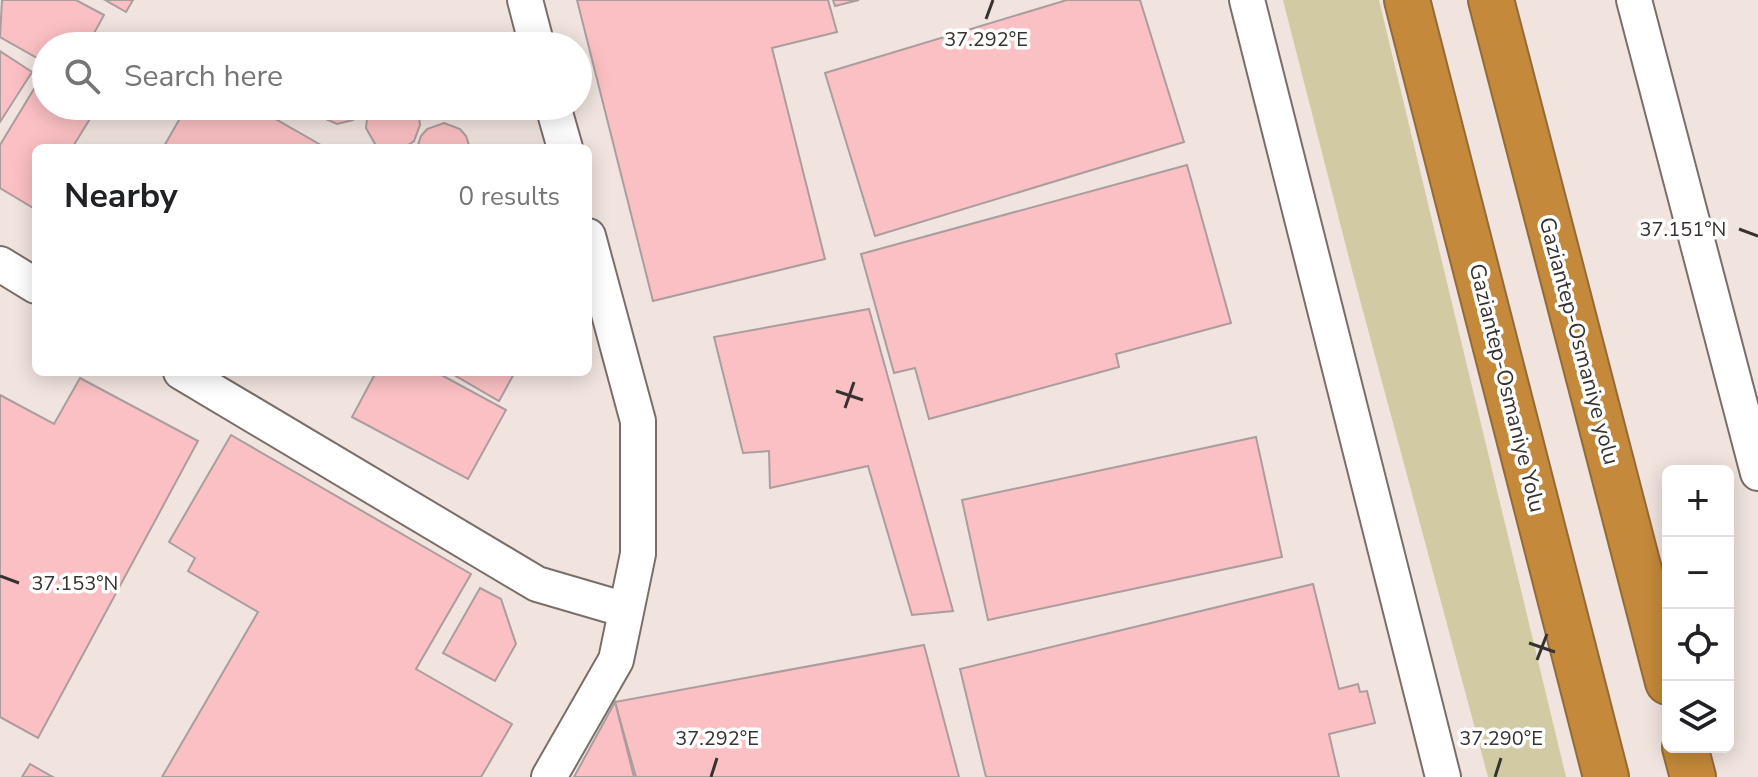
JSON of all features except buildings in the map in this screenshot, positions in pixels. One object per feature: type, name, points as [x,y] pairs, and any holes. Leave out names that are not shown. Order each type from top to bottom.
[{"type":"highway","name":"Gaziantep-Osmaniye Yolu","points":[[1407,0],[1606,777]]},
{"type":"highway","name":"Gaziantep-Osmaniye yolu","points":[[1491,0],[1668,681]]},
{"type":"highway","points":[[1687,753],[1693,777]]},
{"type":"street","points":[[525,0],[533,32]]},
{"type":"street","points":[[1247,0],[1443,777]]},
{"type":"street","points":[[1634,0],[1758,473]]},
{"type":"street","points":[[557,120],[564,144]]},
{"type":"street","points":[[549,777],[616,660],[638,554],[638,421],[592,251]]},
{"type":"street","points":[[0,264],[32,284]]},
{"type":"street","points":[[188,376],[537,584],[626,610]]},
{"type":"shaded area","points":[[1283,0],[1379,0],[1566,777],[1488,777]]}]
